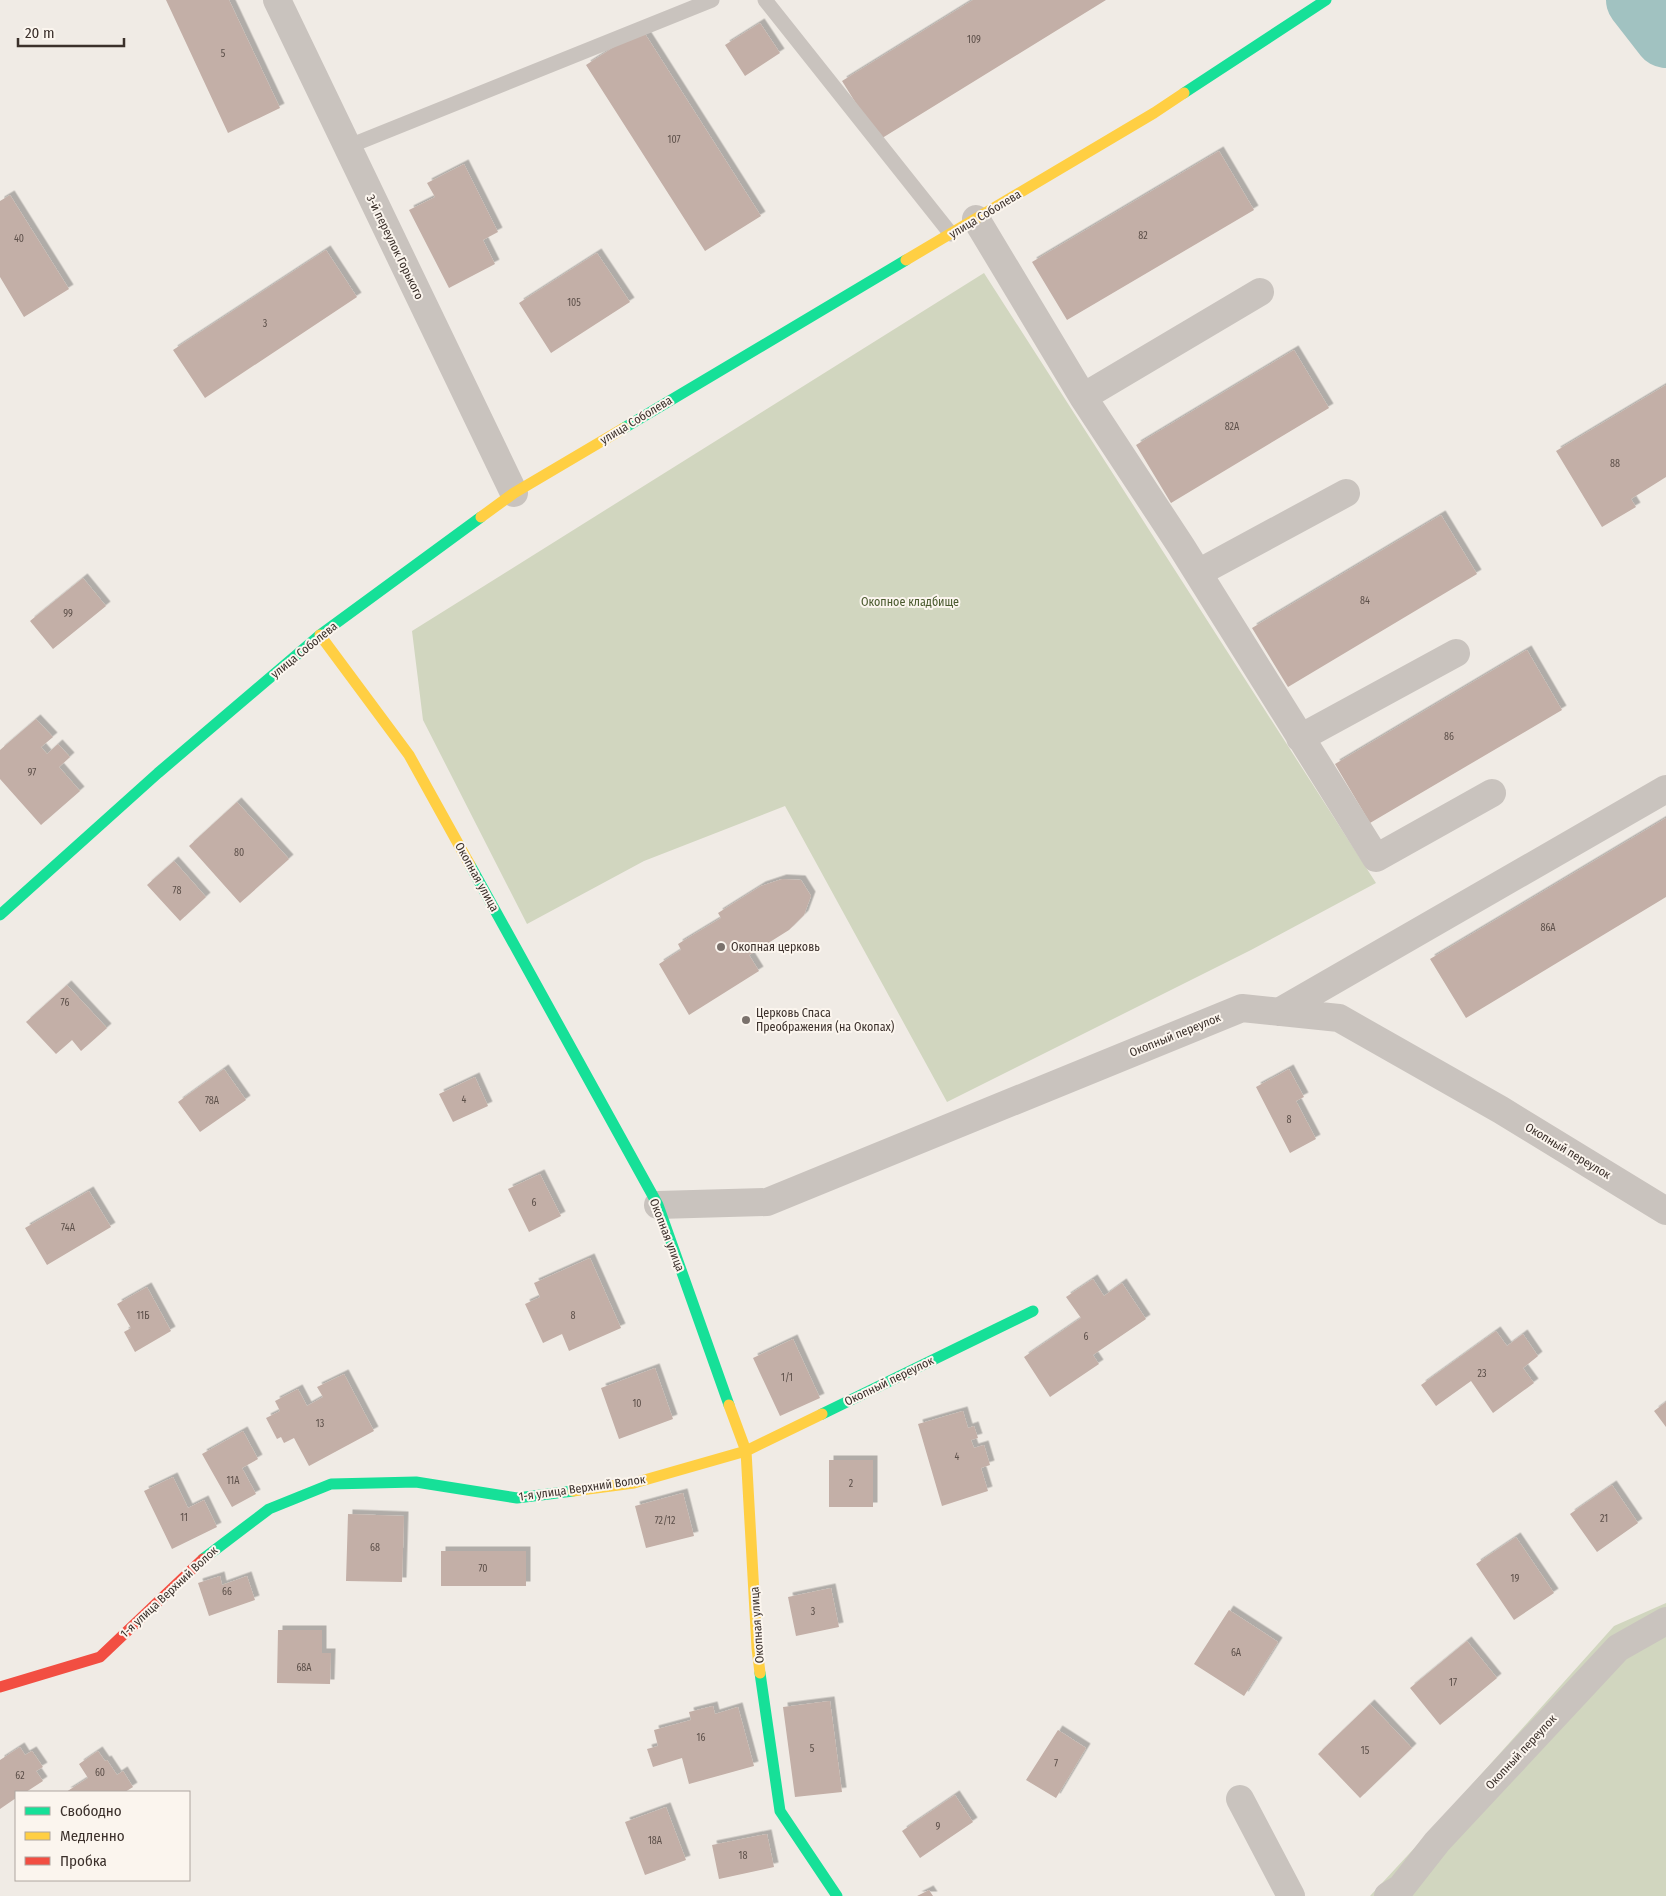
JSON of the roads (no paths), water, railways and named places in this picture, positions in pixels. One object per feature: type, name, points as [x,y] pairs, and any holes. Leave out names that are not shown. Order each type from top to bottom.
[{"type":"street","name":"3-й переулок Горького","points":[[277,0],[514,493]]},
{"type":"street","name":"улица Соболева","points":[[0,915],[158,773],[320,635],[514,493],[1154,113],[1326,0]]},
{"type":"street","points":[[976,219],[1083,397],[1198,573],[1376,858],[1492,793]]},
{"type":"street","points":[[1083,397],[1260,292]]},
{"type":"street","points":[[1198,573],[1346,493]]},
{"type":"street","name":"Окопная улица","points":[[320,635],[410,755],[658,1205],[746,1451],[757,1648],[780,1810],[837,1896]]},
{"type":"street","points":[[1300,738],[1456,653]]},
{"type":"street","points":[[1279,1012],[1666,789]]},
{"type":"street","name":"Окопный переулок","points":[[658,1205],[767,1202],[1242,1008],[1339,1018],[1501,1110],[1666,1211]]},
{"type":"street","name":"Окопный переулок","points":[[746,1451],[1033,1311]]},
{"type":"street","name":"1-я улица Верхний Волок","points":[[0,1687],[100,1657],[209,1553],[269,1509],[331,1484],[416,1482],[517,1498],[634,1483],[746,1451]]},
{"type":"street","name":"Окопный переулок","points":[[1388,1896],[1401,1888],[1437,1842],[1618,1648],[1666,1621]]},
{"type":"street","points":[[1240,1799],[1291,1896]]},
{"type":"lane","points":[[347,147],[712,0]]},
{"type":"lane","points":[[765,0],[951,234]]},
{"type":"waterway","points":[[1638,0],[1666,36]]},
{"type":"place","name":"Окопная церковь","points":[[721,947]]},
{"type":"place","name":"Церковь Спаса Преображения (на Окопах)","points":[[746,1020]]},
{"type":"park label","name":"Окопное кладбище","points":[[910,602]]}]
